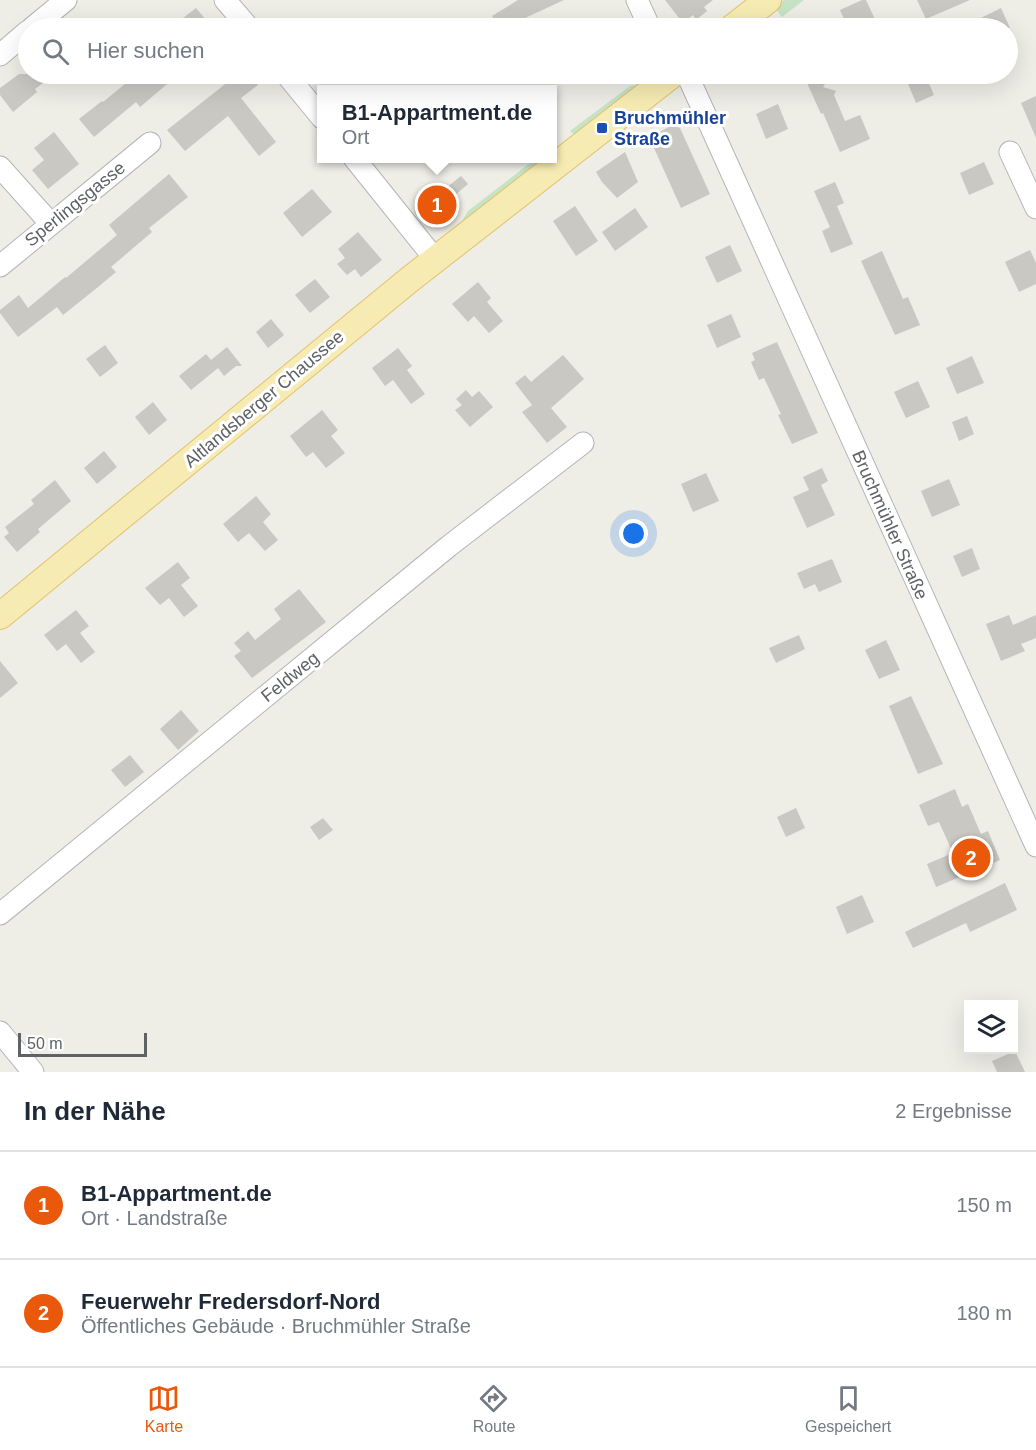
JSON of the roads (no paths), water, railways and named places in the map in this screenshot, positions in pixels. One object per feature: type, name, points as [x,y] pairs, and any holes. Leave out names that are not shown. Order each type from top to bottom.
[{"type":"main road","points":[[745,18],[768,0]]},
{"type":"main road","name":"Altlandsberger Chaussee","points":[[0,616],[435,259],[660,84]]},
{"type":"street","points":[[44,18],[66,0]]},
{"type":"street","points":[[225,0],[240,18]]},
{"type":"street","points":[[637,0],[645,18]]},
{"type":"street","points":[[0,55],[18,40]]},
{"type":"street","points":[[294,84],[317,113]]},
{"type":"street","name":"Bruchmühler Straße","points":[[691,84],[1036,846]]},
{"type":"street","name":"Sperlingsgasse","points":[[0,266],[150,143]]},
{"type":"street","points":[[1010,152],[1036,208]]},
{"type":"street","points":[[357,163],[435,259]]},
{"type":"street","points":[[0,166],[51,224]]},
{"type":"street","name":"Feldweg","points":[[0,914],[449,546],[583,443]]},
{"type":"street","points":[[0,1032],[33,1072]]},
{"type":"place","name":"Bruchmühler Straße","points":[[602,128]]},
{"type":"place","name":"B1-Appartment.de","points":[[437,205]]},
{"type":"place","name":"Feuerwehr Fredersdorf-Nord","points":[[971,858]]}]
